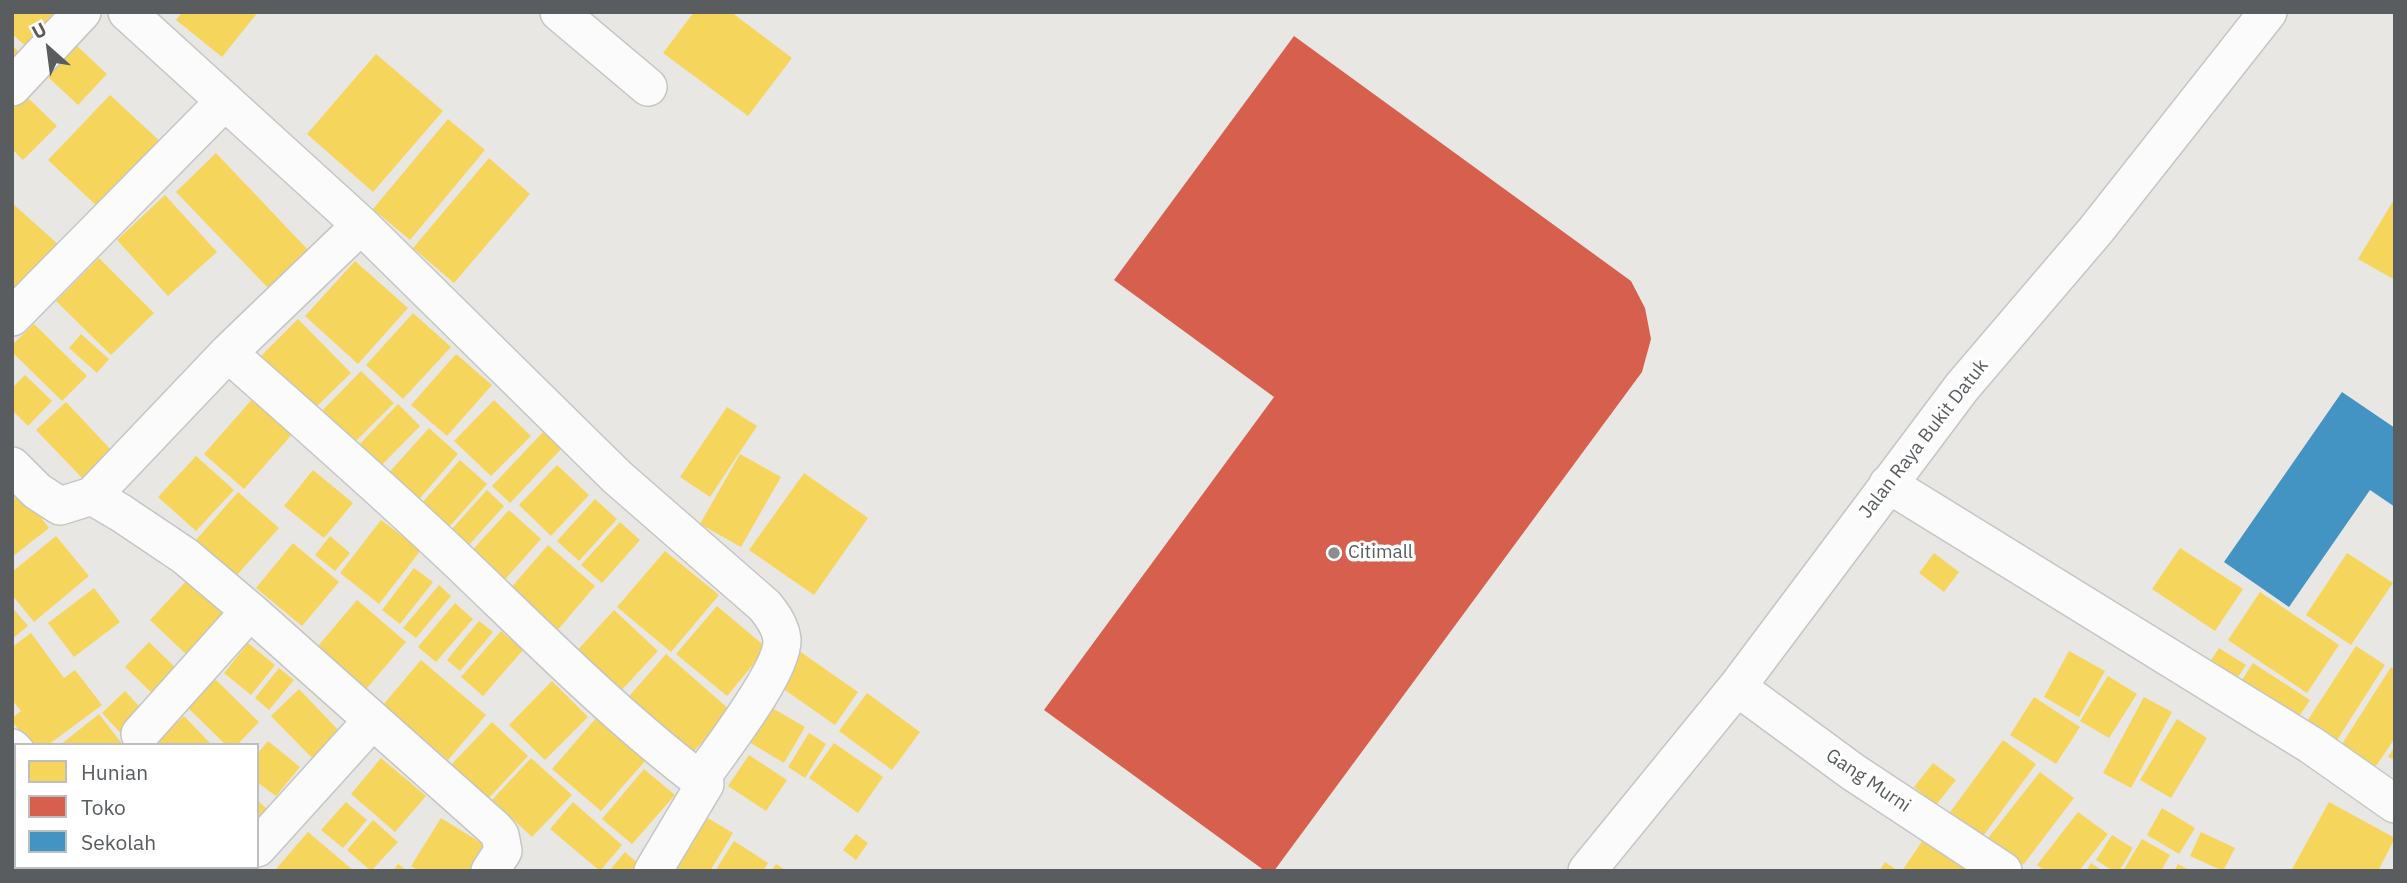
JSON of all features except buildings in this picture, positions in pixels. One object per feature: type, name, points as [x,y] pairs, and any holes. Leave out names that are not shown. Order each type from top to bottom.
[{"type":"street","points":[[12,87],[82,12]]},
{"type":"street","points":[[127,12],[361,225],[617,477],[765,606],[777,623],[782,644],[779,655],[762,689],[702,777],[705,784]]},
{"type":"street","points":[[559,12],[648,87]]},
{"type":"street","name":"Jalan Raya Bukit Datuk","points":[[1587,871],[1737,687],[1962,387],[2096,230],[2268,12]]},
{"type":"street","points":[[12,317],[225,101]]},
{"type":"street","points":[[12,466],[37,491],[60,506],[92,496],[228,353],[361,225]]},
{"type":"street","points":[[228,353],[399,505],[572,670],[674,761],[705,784]]},
{"type":"street","points":[[1888,484],[2311,745],[2395,804]]},
{"type":"street","points":[[92,496],[185,556],[500,835],[503,850],[490,871]]},
{"type":"street","points":[[141,734],[250,611]]},
{"type":"street","name":"Gang Murni","points":[[1737,687],[1853,772],[2003,871]]},
{"type":"street","points":[[259,846],[372,721]]},
{"type":"street","points":[[653,871],[705,784]]},
{"type":"place","name":"Citimall","points":[[1334,553]]}]
